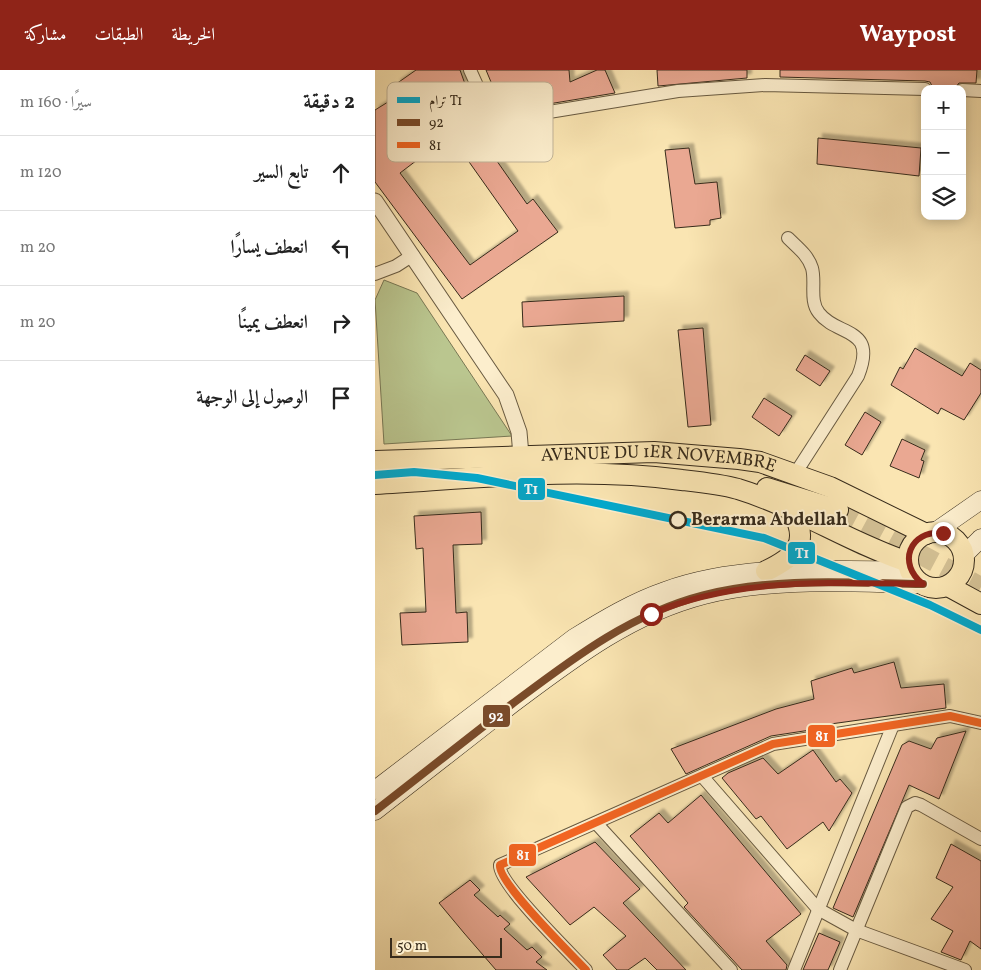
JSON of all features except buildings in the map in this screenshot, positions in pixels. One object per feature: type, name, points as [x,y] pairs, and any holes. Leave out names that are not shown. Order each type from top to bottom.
[{"type":"main road","name":"AVENUE DU 1ER NOVEMBRE","points":[[375,484],[654,452],[760,462],[830,487],[931,533]]},
{"type":"main road","points":[[624,474],[686,471],[712,473],[737,478],[838,510],[754,471],[696,456]]},
{"type":"main road","name":"AVENUE DU 1ER NOVEMBRE","points":[[375,461],[522,466],[624,474],[735,488],[793,512],[878,552],[914,572]]},
{"type":"main road","points":[[981,500],[915,542],[909,555],[914,572],[931,587],[948,586],[981,604]]},
{"type":"main road","points":[[766,571],[786,562],[799,545],[801,534],[793,512]]},
{"type":"main road","points":[[931,533],[950,536],[957,541],[970,561]]},
{"type":"main road","points":[[948,586],[959,576],[970,561],[981,538]]},
{"type":"main road","points":[[375,790],[574,638],[610,616],[665,591],[684,585],[766,571],[914,572]]},
{"type":"main road","points":[[375,811],[563,665],[620,628],[675,603],[707,594],[748,588],[832,583],[914,572]]},
{"type":"street","points":[[470,70],[475,82]]},
{"type":"street","points":[[553,111],[678,91],[765,85],[921,89]]},
{"type":"street","points":[[966,90],[981,91]]},
{"type":"street","points":[[375,201],[506,395],[519,432],[522,466]]},
{"type":"street","points":[[788,238],[806,256],[812,267],[815,305],[819,314],[851,333],[860,342],[864,353],[859,376],[795,474]]},
{"type":"street","points":[[375,274],[396,266],[413,255]]},
{"type":"street","points":[[582,969],[501,875],[499,868],[503,863],[773,744],[950,716],[981,723]]},
{"type":"street","points":[[793,970],[893,725]]},
{"type":"street","points":[[702,776],[818,909],[856,930],[965,970]]},
{"type":"street","points":[[840,970],[907,807],[915,803],[921,805],[981,839]]},
{"type":"street","points":[[596,823],[731,970]]},
{"type":"green space","points":[[384,280],[417,293],[512,436],[384,444],[375,300]]},
{"type":"tunnel","points":[[838,510],[981,587]]},
{"type":"tram line","name":"T1","points":[[375,475],[414,472],[477,478],[764,538],[930,605],[981,630]]},
{"type":"transit line","name":"92","points":[[375,811],[512,704],[580,655],[627,626],[677,603],[731,589],[786,583],[923,584]]},
{"type":"transit line","name":"81","points":[[586,970],[522,901],[502,874],[500,865],[773,744],[950,716],[981,723]]},
{"type":"place","name":"Berarma Abdellah","points":[[678,520]]},
{"type":"route","points":[[651,614],[675,603],[707,594],[748,588],[832,583],[923,584],[915,579],[911,571],[908,562],[911,548],[920,537],[935,532],[943,533]]}]
